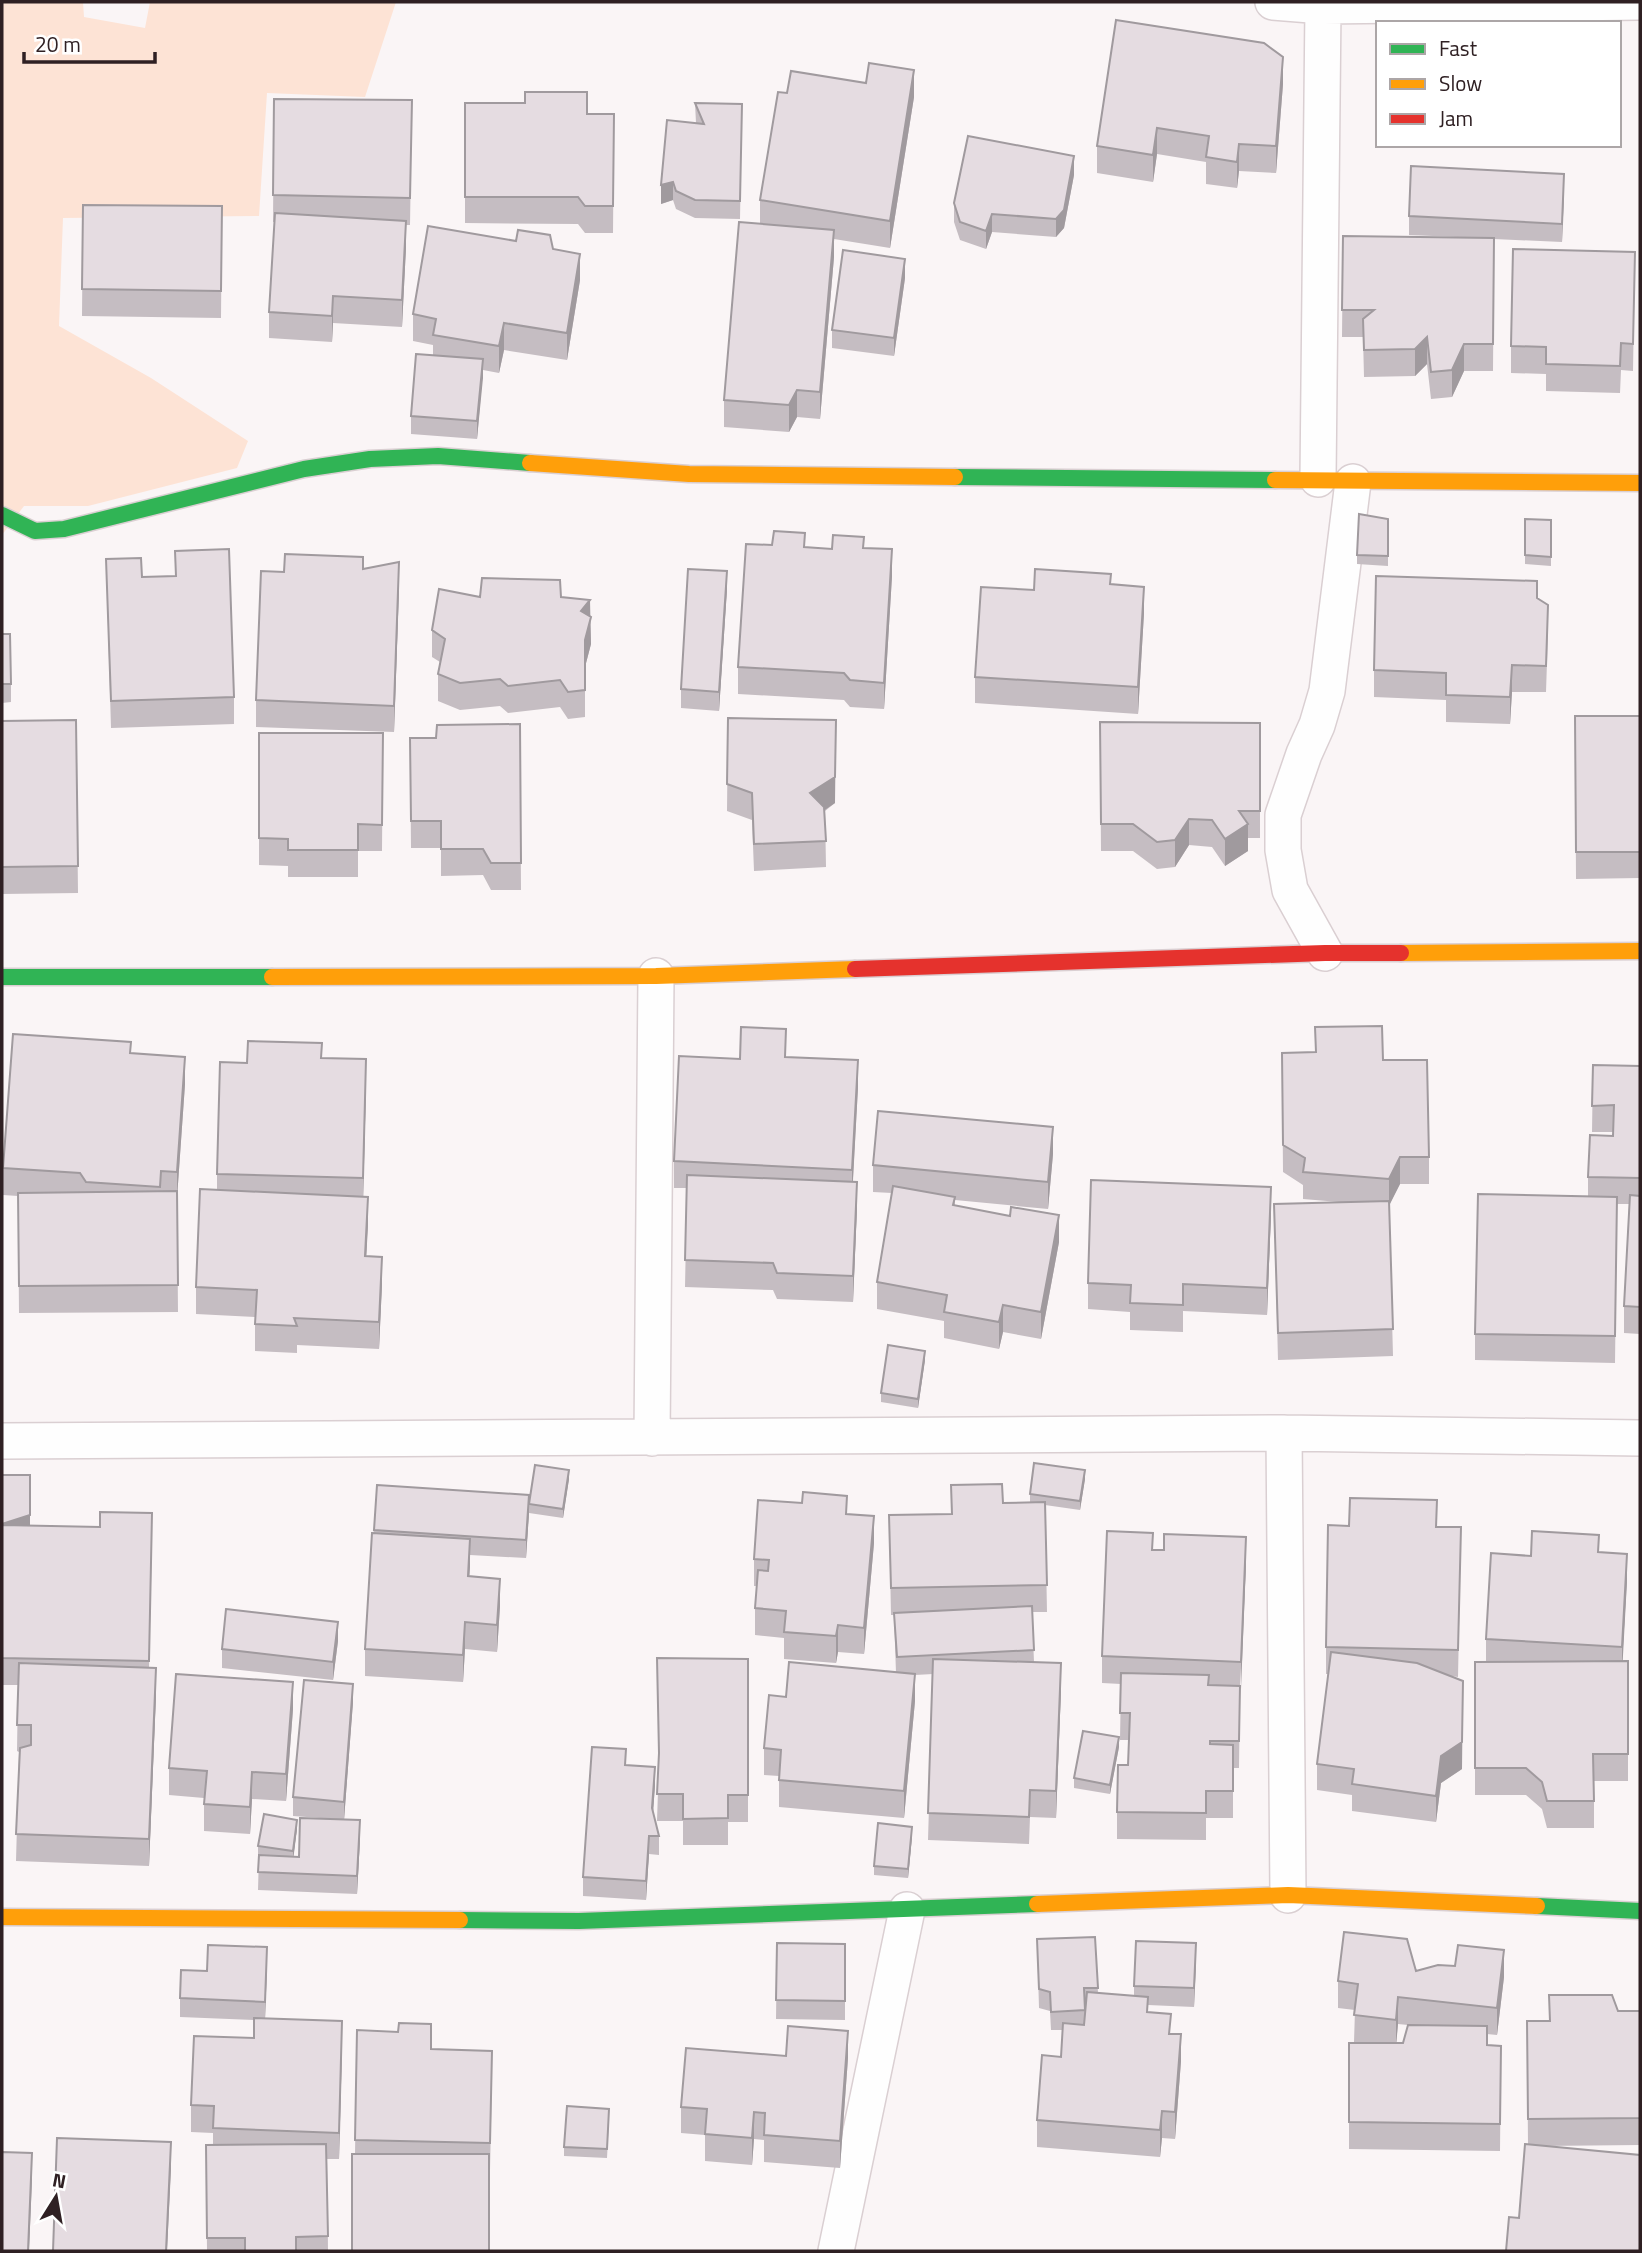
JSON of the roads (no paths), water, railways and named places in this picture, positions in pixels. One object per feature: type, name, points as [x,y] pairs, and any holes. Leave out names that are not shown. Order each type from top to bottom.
[{"type":"street","points":[[1273,2],[1323,6],[1640,2]]},
{"type":"street","points":[[1318,480],[1323,6]]},
{"type":"street","points":[[2,516],[35,531],[64,529],[304,470],[370,458],[438,456],[690,474],[1640,483]]},
{"type":"street","points":[[1325,953],[1290,890],[1283,850],[1283,815],[1327,691],[1353,482]]},
{"type":"street","points":[[2,977],[656,976],[1325,953],[1640,951]]},
{"type":"street","points":[[652,1438],[656,976]]},
{"type":"street","points":[[1284,1433],[1288,1895]]},
{"type":"street","points":[[2,1441],[1284,1433],[1640,1438]]},
{"type":"street","points":[[2,1917],[579,1921],[1288,1895],[1640,1911]]},
{"type":"street","points":[[836,2251],[907,1910]]}]
